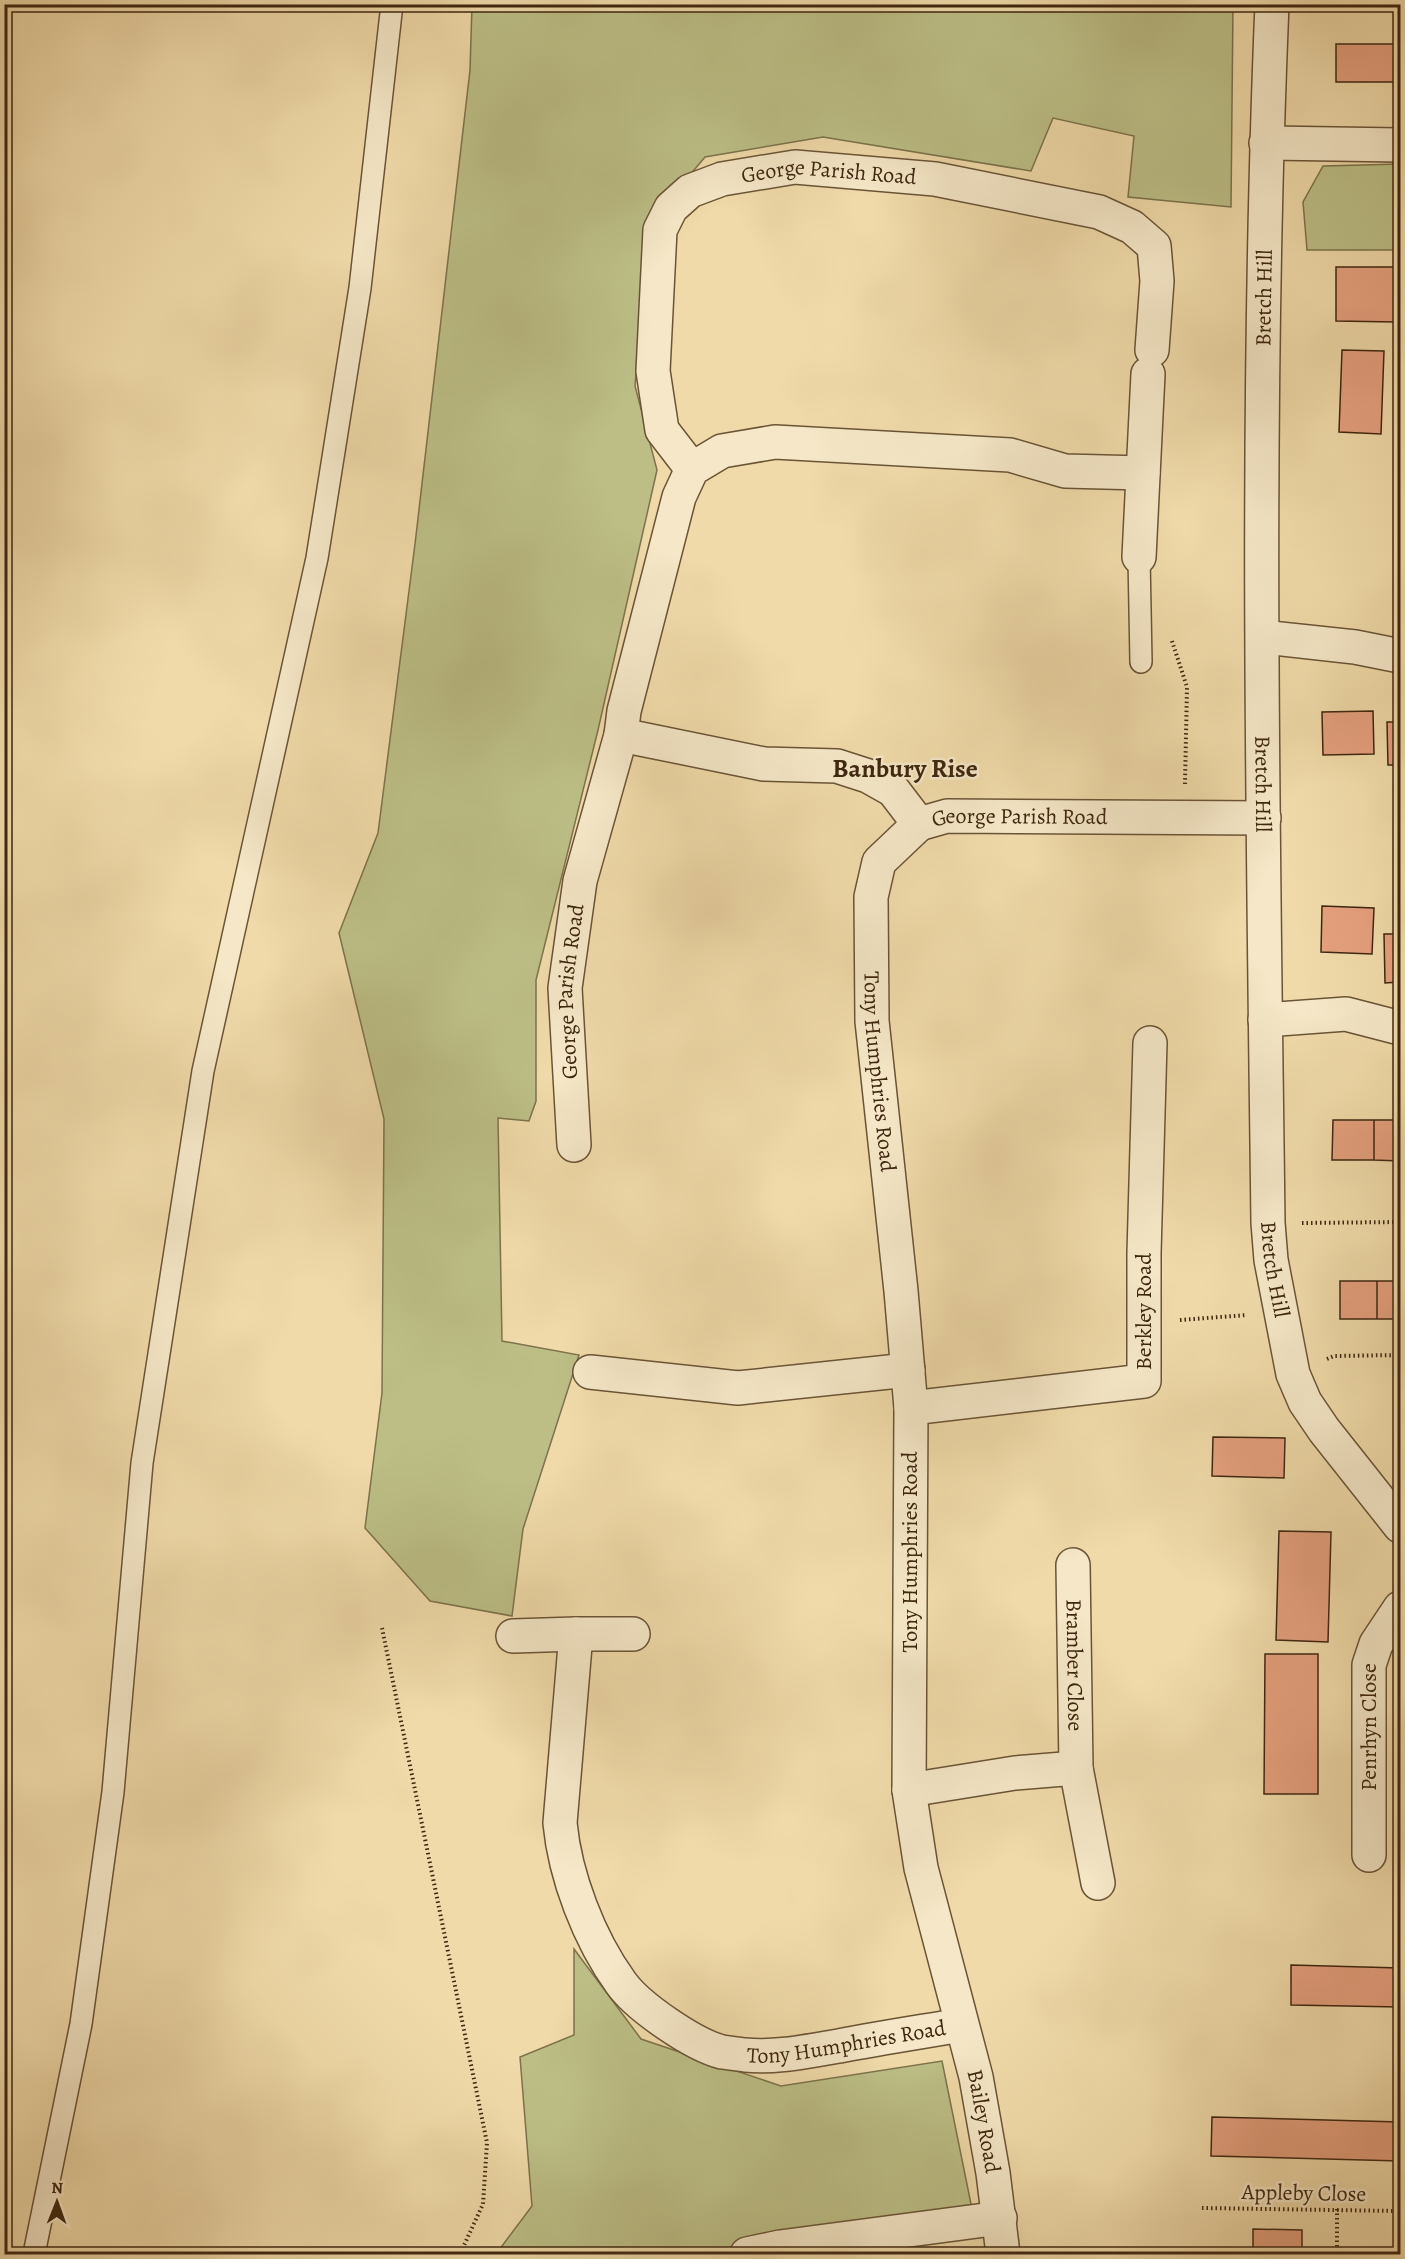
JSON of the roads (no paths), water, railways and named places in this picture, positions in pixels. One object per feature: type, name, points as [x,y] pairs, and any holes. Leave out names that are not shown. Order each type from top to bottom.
[{"type":"street","name":"Bretch Hill","points":[[1272,4],[1263,289],[1265,1020],[1268,1223],[1271,1260],[1293,1374],[1305,1402],[1324,1430],[1401,1526]]},
{"type":"street","points":[[1266,143],[1401,145]]},
{"type":"street","name":"George Parish Road","points":[[574,1145],[565,988],[580,881],[621,735],[624,711],[679,496],[692,469],[662,430],[654,370],[660,230],[671,208],[690,191],[722,179],[795,167],[935,179],[1099,212],[1132,227],[1155,246],[1157,281],[1139,558]]},
{"type":"street","points":[[692,469],[722,451],[775,442],[1010,455],[1065,471],[1143,473]]},
{"type":"street","points":[[1263,637],[1355,647],[1401,656]]},
{"type":"street","name":"George Parish Road","points":[[621,735],[764,764],[837,766],[868,776],[893,790],[920,825],[946,816],[1264,818]]},
{"type":"street","name":"Tony Humphries Road","points":[[576,1634],[560,1823],[562,1840],[574,1888],[584,1913],[622,1984],[654,2015],[695,2040],[721,2051],[746,2055],[778,2056],[811,2052],[961,2025],[921,1868],[909,1790],[911,1408],[872,1021],[871,897],[879,862],[920,825]]},
{"type":"street","points":[[1265,1020],[1346,1014],[1401,1028]]},
{"type":"street","name":"Berkley Road","points":[[911,1408],[1144,1381],[1144,1252],[1150,1043]]},
{"type":"street","points":[[590,1372],[738,1388],[908,1370]]},
{"type":"street","name":"Bramber Close","points":[[1073,1564],[1076,1768],[1098,1883]]},
{"type":"street","name":"Penrhyn Close","points":[[1369,1855],[1370,1665],[1376,1644],[1401,1608]]},
{"type":"street","points":[[513,1636],[633,1634]]},
{"type":"street","points":[[909,1790],[1015,1773],[1076,1768]]},
{"type":"street","name":"Bailey Road","points":[[961,2025],[976,2077],[1000,2218],[1003,2254]]},
{"type":"street","points":[[747,2254],[780,2247],[1000,2218]]},
{"type":"lane","points":[[34,2254],[81,2024],[113,1792],[142,1463],[203,1071],[317,558],[360,288],[392,4]]},
{"type":"lane","name":"George Parish Road","points":[[1139,558],[1141,662]]},
{"type":"district","name":"Banbury Rise","points":[[905,768]]}]
